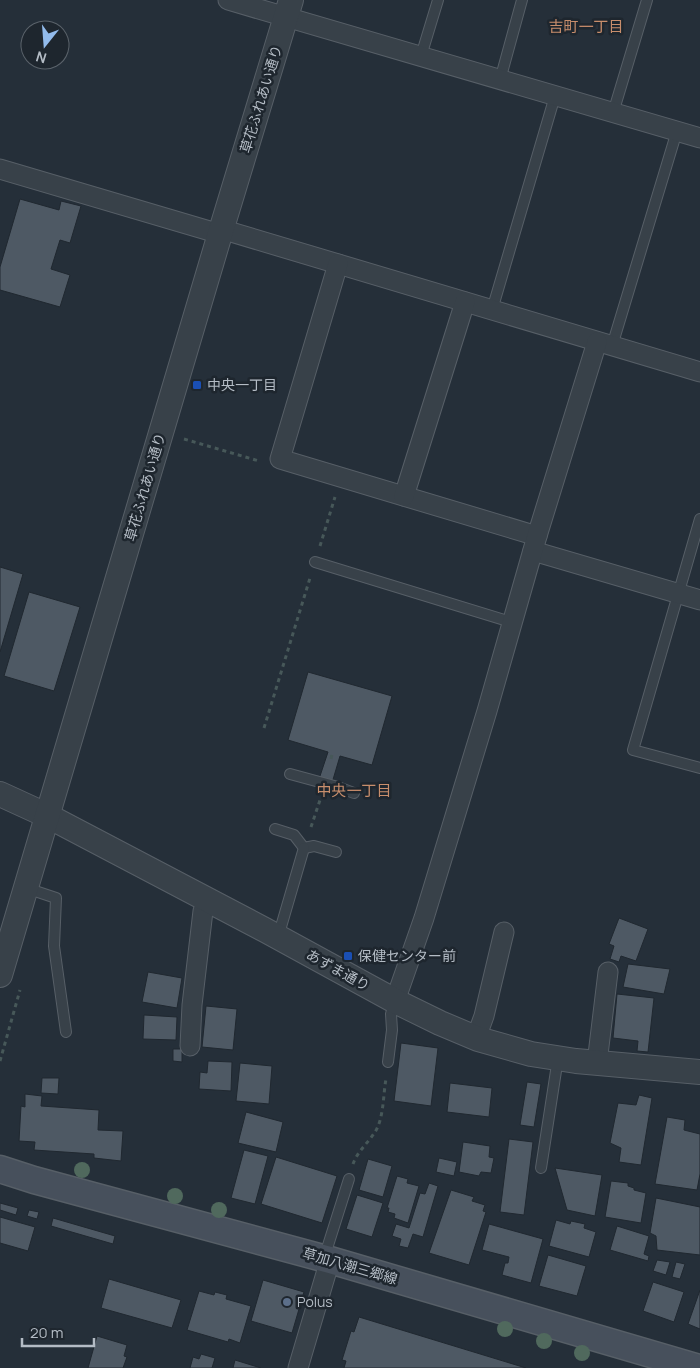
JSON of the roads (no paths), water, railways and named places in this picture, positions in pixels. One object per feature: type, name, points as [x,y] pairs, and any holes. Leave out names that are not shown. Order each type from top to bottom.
[{"type":"main road","name":"草加八潮三郷線","points":[[0,1169],[327,1259],[699,1368]]},
{"type":"street","points":[[228,0],[289,8],[421,56],[700,138]]},
{"type":"street","name":"草花ふれあい通り","points":[[0,974],[220,231],[289,8]]},
{"type":"street","points":[[0,169],[338,264],[700,372]]},
{"type":"street","points":[[338,264],[280,459],[404,496],[677,594],[700,600]]},
{"type":"street","points":[[404,496],[465,302]]},
{"type":"street","points":[[395,1001],[424,918],[535,544],[604,344]]},
{"type":"street","name":"あずま通り","points":[[0,794],[48,816],[395,1001],[476,1038],[531,1054],[698,1075]]},
{"type":"street","points":[[190,1046],[192,1005],[203,911],[208,900]]},
{"type":"street","points":[[476,1038],[484,1016],[504,932]]},
{"type":"street","points":[[597,1063],[608,972]]},
{"type":"street","points":[[298,1368],[327,1259]]},
{"type":"lane","points":[[421,56],[438,0]]},
{"type":"lane","points":[[500,80],[522,0]]},
{"type":"lane","points":[[613,113],[647,0]]},
{"type":"lane","points":[[492,310],[556,96]]},
{"type":"lane","points":[[604,344],[677,131]]},
{"type":"lane","points":[[700,519],[633,750],[700,768]]},
{"type":"lane","points":[[315,562],[511,622]]},
{"type":"lane","points":[[290,774],[338,786],[354,793]]},
{"type":"lane","points":[[275,829],[294,835],[304,848]]},
{"type":"lane","points":[[304,848],[314,846],[336,852]]},
{"type":"lane","points":[[278,937],[304,848]]},
{"type":"lane","points":[[26,888],[56,898],[54,946],[66,1032]]},
{"type":"lane","points":[[388,1062],[392,1030],[391,1014],[395,1001]]},
{"type":"lane","points":[[541,1168],[558,1058]]},
{"type":"lane","points":[[327,1259],[349,1179]]},
{"type":"place","name":"中央一丁目","points":[[197,385]]},
{"type":"place","name":"保健センター前","points":[[348,956]]},
{"type":"place","name":"Polus","points":[[287,1302]]},
{"type":"district","name":"吉町一丁目","points":[[586,27]]},
{"type":"district","name":"中央一丁目","points":[[354,791]]}]
